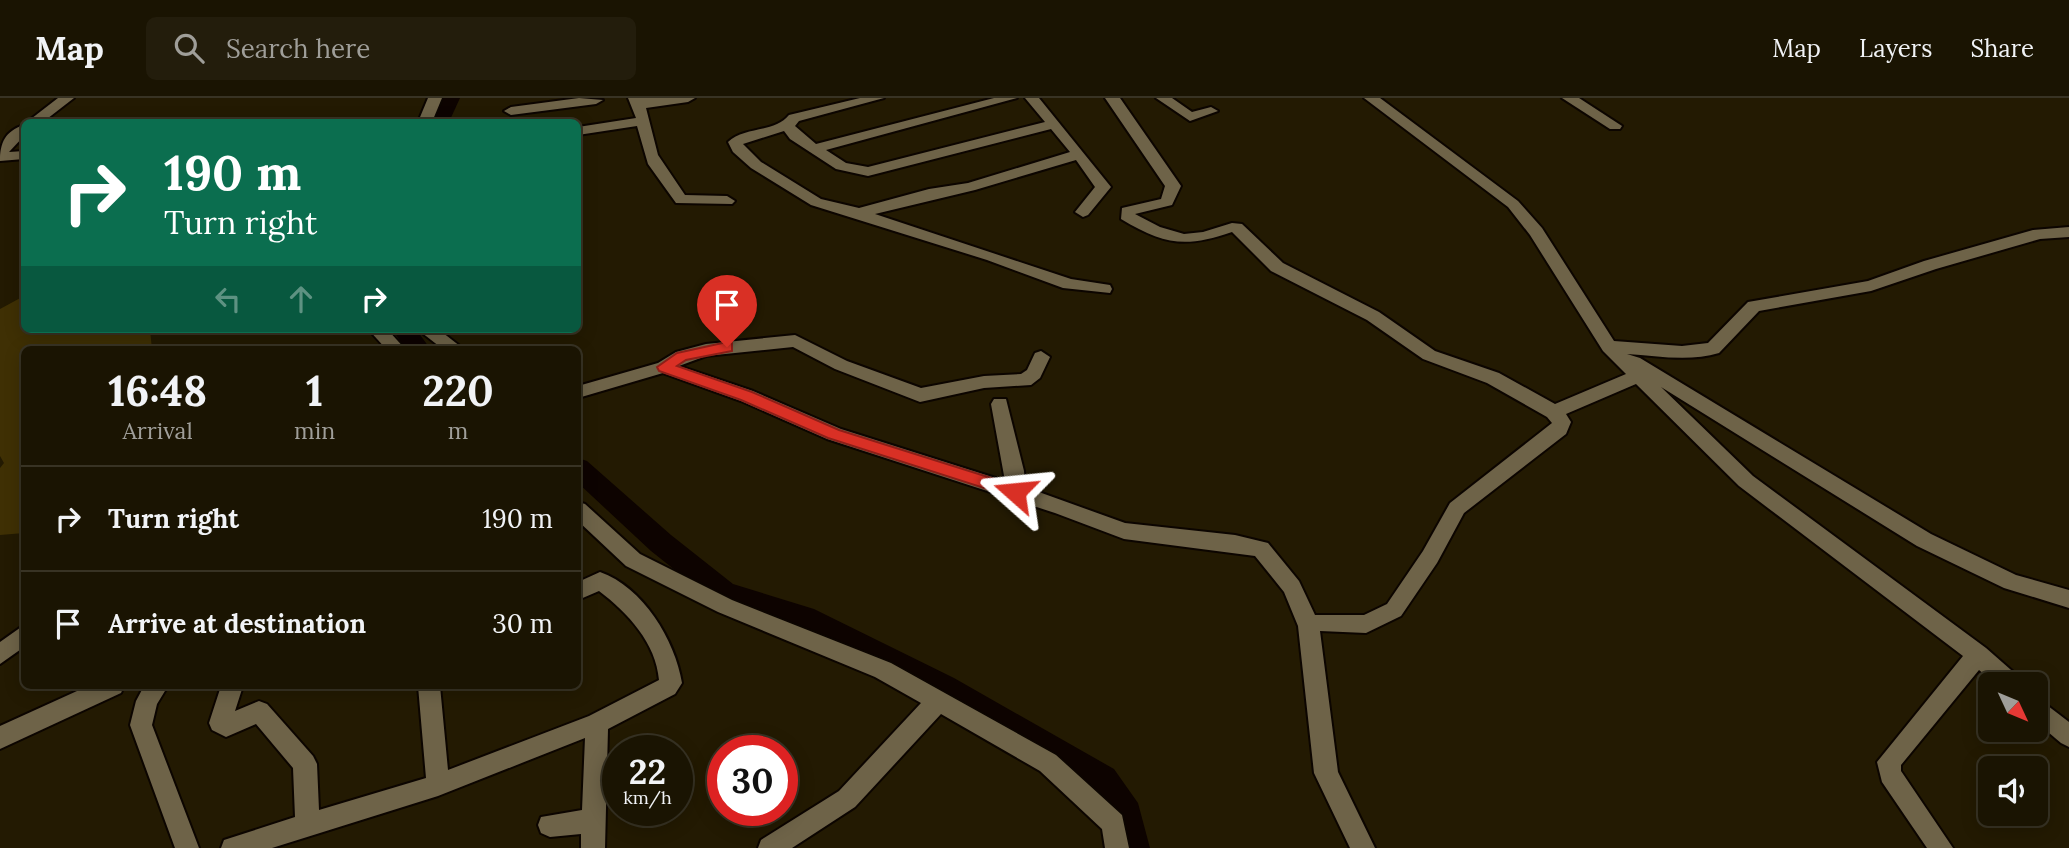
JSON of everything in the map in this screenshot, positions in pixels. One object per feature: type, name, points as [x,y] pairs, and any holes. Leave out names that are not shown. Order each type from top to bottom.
[{"type":"street","points":[[38,119],[67,98]]},
{"type":"street","points":[[426,119],[435,98]]},
{"type":"street","points":[[688,98],[638,101],[644,121],[646,148],[662,176],[681,200],[727,201]]},
{"type":"street","points":[[877,98],[794,118],[788,126],[753,134],[735,142],[738,149],[756,165],[816,202],[979,251],[1069,284],[1104,289]]},
{"type":"street","points":[[814,149],[1010,98]]},
{"type":"street","points":[[1032,98],[1103,187],[1100,195],[1083,212]]},
{"type":"street","points":[[1112,98],[1126,114],[1173,186],[1167,202],[1127,211],[1127,216],[1149,229],[1182,239],[1201,238],[1236,227],[1277,267],[1373,316],[1429,355],[1493,378],[1554,412],[1562,422],[1559,429],[1457,508],[1430,556],[1394,610],[1366,624],[1321,622],[1309,626]]},
{"type":"street","points":[[1163,98],[1190,117],[1211,111]]},
{"type":"street","points":[[1371,98],[1513,204],[1536,232],[1609,347],[1746,481],[1978,654],[1998,672]]},
{"type":"street","points":[[1569,98],[1615,126]]},
{"type":"street","points":[[511,111],[596,100]]},
{"type":"street","points":[[581,131],[644,121]]},
{"type":"street","points":[[788,126],[795,136],[841,166],[868,172],[1055,124]]},
{"type":"street","points":[[0,155],[12,138],[21,131]]},
{"type":"street","points":[[859,213],[970,187],[1079,154]]},
{"type":"street","points":[[0,155],[21,155]]},
{"type":"street","points":[[1609,347],[1682,352],[1713,349],[1754,306],[1871,286],[1930,265],[2027,238],[2069,232]]},
{"type":"street","points":[[381,333],[393,346]]},
{"type":"street","points":[[432,333],[450,346]]},
{"type":"street","points":[[581,391],[664,367],[682,356],[706,350],[795,341],[841,365],[920,395],[984,382],[1025,380],[1034,374],[1041,357]]},
{"type":"street","points":[[1609,347],[1924,540],[2011,582],[2069,599]]},
{"type":"street","points":[[664,367],[747,396],[834,434],[1015,492],[1124,531],[1235,543],[1261,549],[1292,587],[1309,626],[1326,773],[1363,848]]},
{"type":"street","points":[[1554,412],[1638,376]]},
{"type":"street","points":[[1000,404],[1014,471],[1015,492]]},
{"type":"street","points":[[581,513],[639,563],[725,606],[883,670],[1048,763],[1113,822],[1117,848]]},
{"type":"street","points":[[233,848],[307,823],[438,785],[597,723],[667,687],[671,683],[670,672],[654,631],[609,584],[600,581],[581,590]]},
{"type":"street","points":[[0,655],[21,637]]},
{"type":"street","points":[[1941,848],[1890,774],[1889,762],[1978,654]]},
{"type":"street","points":[[0,738],[37,718],[106,689]]},
{"type":"street","points":[[155,689],[147,701],[141,725],[187,848]]},
{"type":"street","points":[[231,689],[220,723],[226,727],[259,711],[305,764],[307,823]]},
{"type":"street","points":[[429,689],[438,785]]},
{"type":"street","points":[[770,848],[847,799],[939,700]]},
{"type":"street","points":[[2048,717],[2069,736]]},
{"type":"street","points":[[593,848],[597,723]]},
{"type":"street","points":[[550,825],[593,821]]},
{"type":"shaded area","points":[[21,298],[21,333],[150,333],[152,346],[21,346],[21,533],[0,535],[0,468],[4,463],[0,456],[0,309]]},
{"type":"waterway","points":[[441,119],[450,98]]},
{"type":"waterway","points":[[407,333],[416,346]]},
{"type":"waterway","points":[[581,471],[661,543],[724,593],[804,618],[943,688],[1103,780],[1126,814],[1133,848]]},
{"type":"route","points":[[727,347],[682,356],[664,367],[747,396],[834,434],[1015,492]]}]
